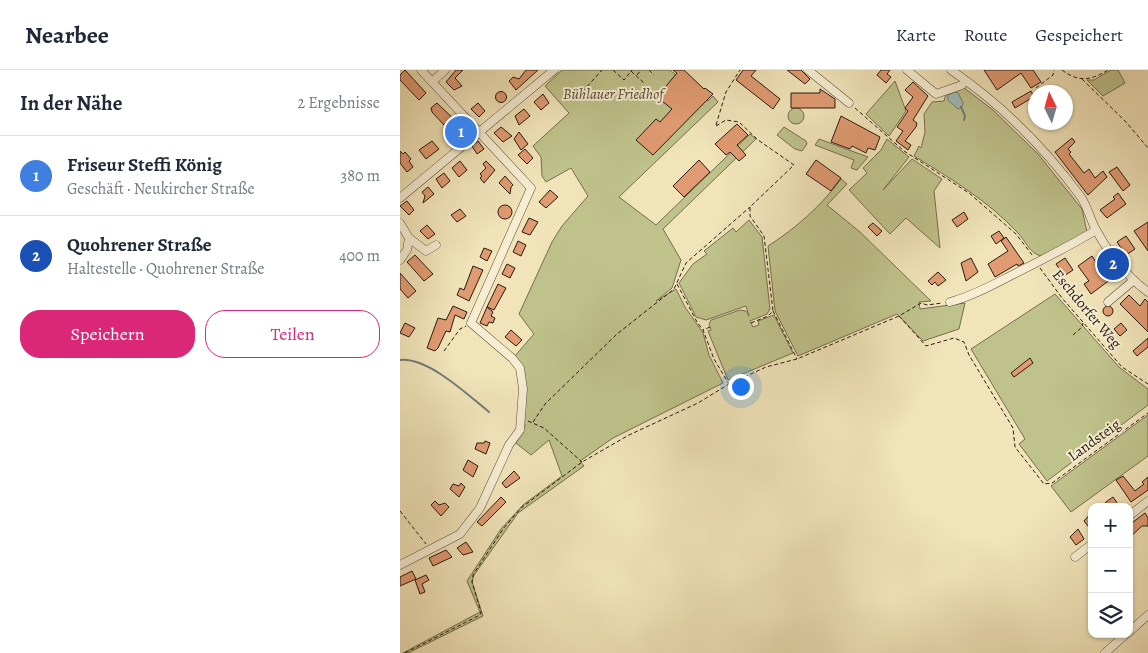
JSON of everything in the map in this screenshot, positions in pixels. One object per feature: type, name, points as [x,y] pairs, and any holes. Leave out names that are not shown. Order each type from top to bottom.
[{"type":"street","points":[[400,565],[460,534],[480,508],[510,445],[520,430],[523,380],[520,368],[512,358],[471,323],[530,192],[529,185],[421,70]]},
{"type":"street","points":[[432,82],[444,70]]},
{"type":"street","points":[[400,198],[554,70]]},
{"type":"street","points":[[808,70],[849,103]]},
{"type":"street","points":[[907,70],[936,94],[962,85],[966,81]]},
{"type":"street","points":[[951,70],[992,100],[1033,139],[1082,198],[1096,230],[1134,280],[1148,292]]},
{"type":"street","points":[[400,223],[409,238],[426,251],[436,246]]},
{"type":"street","points":[[950,302],[964,298],[1037,262],[1096,230]]},
{"type":"street","points":[[400,260],[405,254],[409,238]]},
{"type":"street","points":[[1108,302],[1134,280]]},
{"type":"street","points":[[1133,513],[1148,502]]},
{"type":"street","points":[[1075,557],[1088,547]]},
{"type":"street","points":[[1133,628],[1148,615]]},
{"type":"street","points":[[1105,653],[1122,638]]},
{"type":"path","points":[[574,101],[602,70]]},
{"type":"path","points":[[612,70],[624,80],[632,71],[645,84]]},
{"type":"path","points":[[636,76],[642,70]]},
{"type":"path","points":[[648,70],[654,75]]},
{"type":"path","points":[[533,422],[545,404],[579,370],[618,334],[674,289],[686,263],[750,207],[794,165],[758,140],[739,122],[726,120],[716,126],[726,92],[740,70]]},
{"type":"path","points":[[1040,85],[1053,75],[1054,70]]},
{"type":"path","points":[[1062,70],[1082,79],[1148,148]]},
{"type":"path","points":[[1082,79],[1094,79],[1108,70]]},
{"type":"path","name":"Eschdorfer Weg","points":[[849,103],[904,151],[969,193],[1016,234],[1037,262],[1046,278],[1083,323],[1122,367],[1148,384]]},
{"type":"path","points":[[750,207],[750,216],[764,236],[773,310],[797,359]]},
{"type":"path","points":[[676,284],[697,322],[704,330],[714,359],[729,384]]},
{"type":"path","points":[[405,653],[480,615],[481,612],[472,582],[474,575],[503,529],[521,508],[582,462],[629,435],[698,403],[729,384],[766,367],[797,359],[899,316],[921,303],[927,305],[950,302]]},
{"type":"path","points":[[751,323],[768,316],[773,310]]},
{"type":"path","name":"Landsteig","points":[[899,316],[926,346],[954,338],[964,342],[969,355],[1013,428],[1015,447],[1044,484],[1052,483],[1148,413]]},
{"type":"path","points":[[444,351],[460,329],[471,323]]},
{"type":"path","points":[[1073,335],[1082,327],[1083,323]]},
{"type":"path","points":[[704,330],[710,328]]},
{"type":"path","points":[[520,420],[533,422],[544,428],[582,462]]},
{"type":"path","points":[[400,510],[432,550]]},
{"type":"green space","name":"Bühlauer Friedhof","points":[[562,70],[670,70],[708,101],[713,96],[718,102],[619,197],[656,225],[750,134],[756,139],[663,229],[681,260],[672,288],[656,301],[676,289],[685,307],[703,333],[709,355],[723,383],[613,438],[580,461],[584,466],[518,513],[474,575],[472,582],[483,616],[408,653],[403,653],[480,612],[467,581],[501,529],[523,505],[562,476],[549,440],[531,455],[516,443],[525,426],[523,414],[526,389],[514,357],[534,334],[519,314],[552,242],[562,226],[588,196],[571,168],[546,182],[542,176],[541,157],[533,146],[569,113],[545,86]]},
{"type":"green space","points":[[1111,70],[1118,70],[1125,83],[1103,96],[1087,80],[1094,80]]},
{"type":"green space","points":[[895,81],[906,111],[889,136],[866,114]]},
{"type":"green space","points":[[963,87],[993,110],[1038,154],[1082,209],[1087,232],[1041,256],[1031,249],[1017,232],[994,210],[914,156],[919,146],[921,148],[925,132],[924,114],[932,102],[944,101],[946,94]]},
{"type":"green space","points":[[796,108],[802,110],[804,116],[802,122],[796,124],[790,122],[788,116],[790,110]]},
{"type":"green space","points":[[784,127],[806,141],[807,144],[802,151],[795,149],[777,135]]},
{"type":"green space","points":[[819,139],[868,157],[857,170],[851,168],[854,160],[815,145]]},
{"type":"green space","points":[[887,139],[909,157],[883,190],[912,159],[942,179],[934,191],[940,248],[906,218],[890,234],[849,190],[867,173],[863,168],[881,150]]},
{"type":"green space","points":[[841,179],[847,184],[827,205],[860,232],[931,301],[919,302],[920,309],[965,303],[959,329],[923,341],[897,314],[798,356],[775,311],[768,246],[808,216]]},
{"type":"green space","points":[[749,220],[762,237],[770,309],[767,314],[750,321],[753,327],[759,325],[758,321],[774,315],[793,353],[728,380],[708,331],[711,330],[709,324],[711,320],[740,310],[746,311],[749,316],[746,306],[706,320],[696,317],[679,283],[693,264],[707,254],[704,251],[733,228],[736,232]]},
{"type":"green space","points":[[1055,294],[1119,367],[1148,389],[1148,405],[1047,481],[1019,444],[1025,439],[971,349]]},
{"type":"green space","points":[[1148,415],[1148,456],[1071,512],[1051,486]]},
{"type":"water","points":[[955,92],[958,93],[963,103],[962,107],[958,109],[948,100],[948,95]]},
{"type":"building","points":[[405,70],[426,93],[419,100],[400,80],[400,75]]},
{"type":"building","points":[[456,70],[463,70],[455,78],[462,86],[454,90],[446,82]]},
{"type":"building","points":[[526,70],[538,70],[516,90],[509,81],[513,77],[519,79]]},
{"type":"building","points":[[673,70],[684,70],[704,89],[713,94],[653,155],[636,140],[656,119],[660,122],[672,109],[657,97],[677,73]]},
{"type":"building","points":[[743,70],[756,70],[751,76],[780,99],[773,109],[736,80]]},
{"type":"building","points":[[787,70],[801,70],[810,79],[805,84]]},
{"type":"building","points":[[881,70],[890,70],[887,74],[891,77],[886,83],[877,75]]},
{"type":"building","points":[[984,70],[1033,70],[1041,82],[1036,85],[1029,85],[1021,73],[997,90]]},
{"type":"building","points":[[913,82],[928,96],[913,120],[917,123],[916,127],[905,141],[911,145],[908,150],[896,141],[903,131],[897,127],[908,111],[905,108],[913,97],[905,90]]},
{"type":"building","points":[[820,89],[835,99],[835,108],[791,108],[791,93],[820,93]]},
{"type":"building","points":[[499,92],[503,92],[506,97],[505,101],[499,102],[496,99],[496,95]]},
{"type":"building","points":[[1028,93],[1028,100],[1015,108],[1012,102]]},
{"type":"building","points":[[543,94],[549,103],[541,110],[534,102]]},
{"type":"building","points":[[437,103],[462,127],[463,131],[456,138],[432,112],[431,108]]},
{"type":"building","points":[[478,103],[485,111],[479,117],[471,109]]},
{"type":"building","points":[[524,109],[530,116],[519,125],[515,116]]},
{"type":"building","points":[[841,116],[880,137],[875,150],[868,148],[866,153],[852,146],[850,149],[831,142]]},
{"type":"building","points":[[737,124],[748,135],[737,145],[746,155],[739,161],[730,152],[726,155],[715,144]]},
{"type":"building","points":[[501,127],[512,136],[503,142],[494,133]]},
{"type":"building","points":[[519,132],[528,144],[521,150],[514,139]]},
{"type":"building","points":[[1072,138],[1075,142],[1068,149],[1071,152],[1069,154],[1084,173],[1089,169],[1095,178],[1103,171],[1107,177],[1088,195],[1055,152]]},
{"type":"building","points":[[432,141],[439,149],[426,159],[419,150]]},
{"type":"building","points":[[478,141],[484,149],[477,154],[472,146]]},
{"type":"building","points":[[525,149],[533,158],[527,164],[518,155]]},
{"type":"building","points":[[400,151],[403,154],[405,152],[411,159],[409,161],[413,167],[407,172],[400,163]]},
{"type":"building","points":[[699,160],[710,172],[684,197],[673,186]]},
{"type":"building","points":[[816,160],[841,178],[831,191],[806,174]]},
{"type":"building","points":[[460,161],[467,170],[459,177],[452,168]]},
{"type":"building","points":[[486,161],[495,170],[484,183],[480,178],[482,176],[480,174],[486,168],[483,164]]},
{"type":"building","points":[[1117,167],[1130,185],[1123,191],[1109,172]]},
{"type":"building","points":[[444,173],[450,181],[442,188],[436,179]]},
{"type":"building","points":[[505,176],[513,185],[510,194],[499,183]]},
{"type":"building","points":[[428,187],[434,194],[423,203],[425,196],[422,192]]},
{"type":"building","points":[[550,190],[558,197],[546,208],[539,202]]},
{"type":"building","points":[[1118,193],[1126,204],[1107,218],[1100,210],[1115,199],[1113,197]]},
{"type":"building","points":[[407,201],[414,210],[409,215],[400,206]]},
{"type":"building","points":[[505,205],[510,207],[512,212],[510,217],[505,219],[500,217],[498,212],[500,207]]},
{"type":"building","points":[[460,209],[466,216],[457,222],[451,215]]},
{"type":"building","points":[[964,212],[968,219],[957,227],[952,220]]},
{"type":"building","points":[[529,218],[538,222],[530,235],[522,232]]},
{"type":"building","points":[[1148,222],[1148,251],[1134,231]]},
{"type":"building","points":[[873,223],[882,231],[877,236],[868,227]]},
{"type":"building","points":[[427,225],[435,234],[428,239],[420,231]]},
{"type":"building","points":[[999,231],[1004,238],[996,244],[991,236]]},
{"type":"building","points":[[1126,236],[1135,249],[1126,255],[1117,242]]},
{"type":"building","points":[[1006,237],[1024,263],[1018,266],[1017,264],[995,277],[988,264],[1008,251],[1001,241]]},
{"type":"building","points":[[518,241],[526,245],[521,256],[513,252]]},
{"type":"building","points":[[484,248],[492,251],[487,261],[480,257]]},
{"type":"building","points":[[415,255],[433,274],[424,281],[407,262]]},
{"type":"building","points":[[1092,256],[1102,271],[1109,266],[1115,276],[1091,294],[1084,284],[1089,281],[1078,266]]},
{"type":"building","points":[[971,258],[978,272],[966,281],[961,263]]},
{"type":"building","points":[[1065,258],[1073,270],[1064,276],[1056,264]]},
{"type":"building","points":[[507,264],[515,268],[510,278],[502,274]]},
{"type":"building","points":[[473,266],[483,270],[469,301],[457,295],[460,288],[464,290]]},
{"type":"building","points":[[938,272],[946,280],[938,286],[935,282],[932,285],[928,281]]},
{"type":"building","points":[[400,273],[416,291],[408,298],[400,289]]},
{"type":"building","points":[[498,284],[506,288],[494,310],[487,307]]},
{"type":"building","points":[[1129,295],[1140,306],[1145,299],[1148,302],[1148,332],[1120,304]]},
{"type":"building","points":[[453,306],[467,312],[464,319],[455,315],[450,332],[446,331],[438,348],[435,351],[427,348],[438,318],[446,320]]},
{"type":"building","points":[[1106,306],[1110,306],[1113,311],[1112,315],[1106,316],[1103,313],[1103,309]]},
{"type":"building","points":[[487,307],[493,312],[491,316],[495,318],[493,323],[489,322],[487,326],[480,323]]},
{"type":"building","points":[[405,323],[415,328],[409,337],[400,333]]},
{"type":"building","points":[[1121,323],[1127,330],[1120,336],[1114,329]]},
{"type":"building","points":[[511,330],[522,340],[516,346],[505,337]]},
{"type":"building","points":[[1148,338],[1148,347],[1137,356],[1133,351]]},
{"type":"building","points":[[1030,358],[1033,363],[1014,377],[1011,373]]},
{"type":"building","points":[[485,441],[490,443],[486,454],[475,449],[477,443],[484,443]]},
{"type":"building","points":[[468,460],[478,466],[473,477],[463,470]]},
{"type":"building","points":[[514,471],[520,478],[506,488],[502,483]]},
{"type":"building","points":[[1123,476],[1135,491],[1144,484],[1142,482],[1148,477],[1148,490],[1131,502],[1116,480]]},
{"type":"building","points":[[461,483],[465,487],[459,497],[450,489],[453,484],[459,486]]},
{"type":"building","points":[[501,497],[506,502],[482,526],[477,522]]},
{"type":"building","points":[[1113,497],[1117,503],[1105,503]]},
{"type":"building","points":[[435,501],[439,505],[445,503],[449,507],[441,516],[431,505]]},
{"type":"building","points":[[1145,513],[1148,518],[1148,526],[1142,526],[1133,534],[1133,522]]},
{"type":"building","points":[[1088,516],[1088,526],[1084,521]]},
{"type":"building","points":[[1078,529],[1084,539],[1076,545],[1070,537]]},
{"type":"building","points":[[466,542],[473,552],[463,555],[457,548]]},
{"type":"building","points":[[446,550],[452,557],[433,566],[429,558]]},
{"type":"building","points":[[412,571],[416,579],[400,586],[400,577]]},
{"type":"building","points":[[426,575],[429,580],[422,584],[425,592],[420,594],[415,580]]},
{"type":"waterway","points":[[961,107],[965,116],[964,120]]},
{"type":"waterway","points":[[400,360],[423,364],[447,378],[489,412]]},
{"type":"place","name":"Friseur Steffi König","points":[[461,132]]},
{"type":"place","name":"Quohrener Straße","points":[[1113,264]]}]
